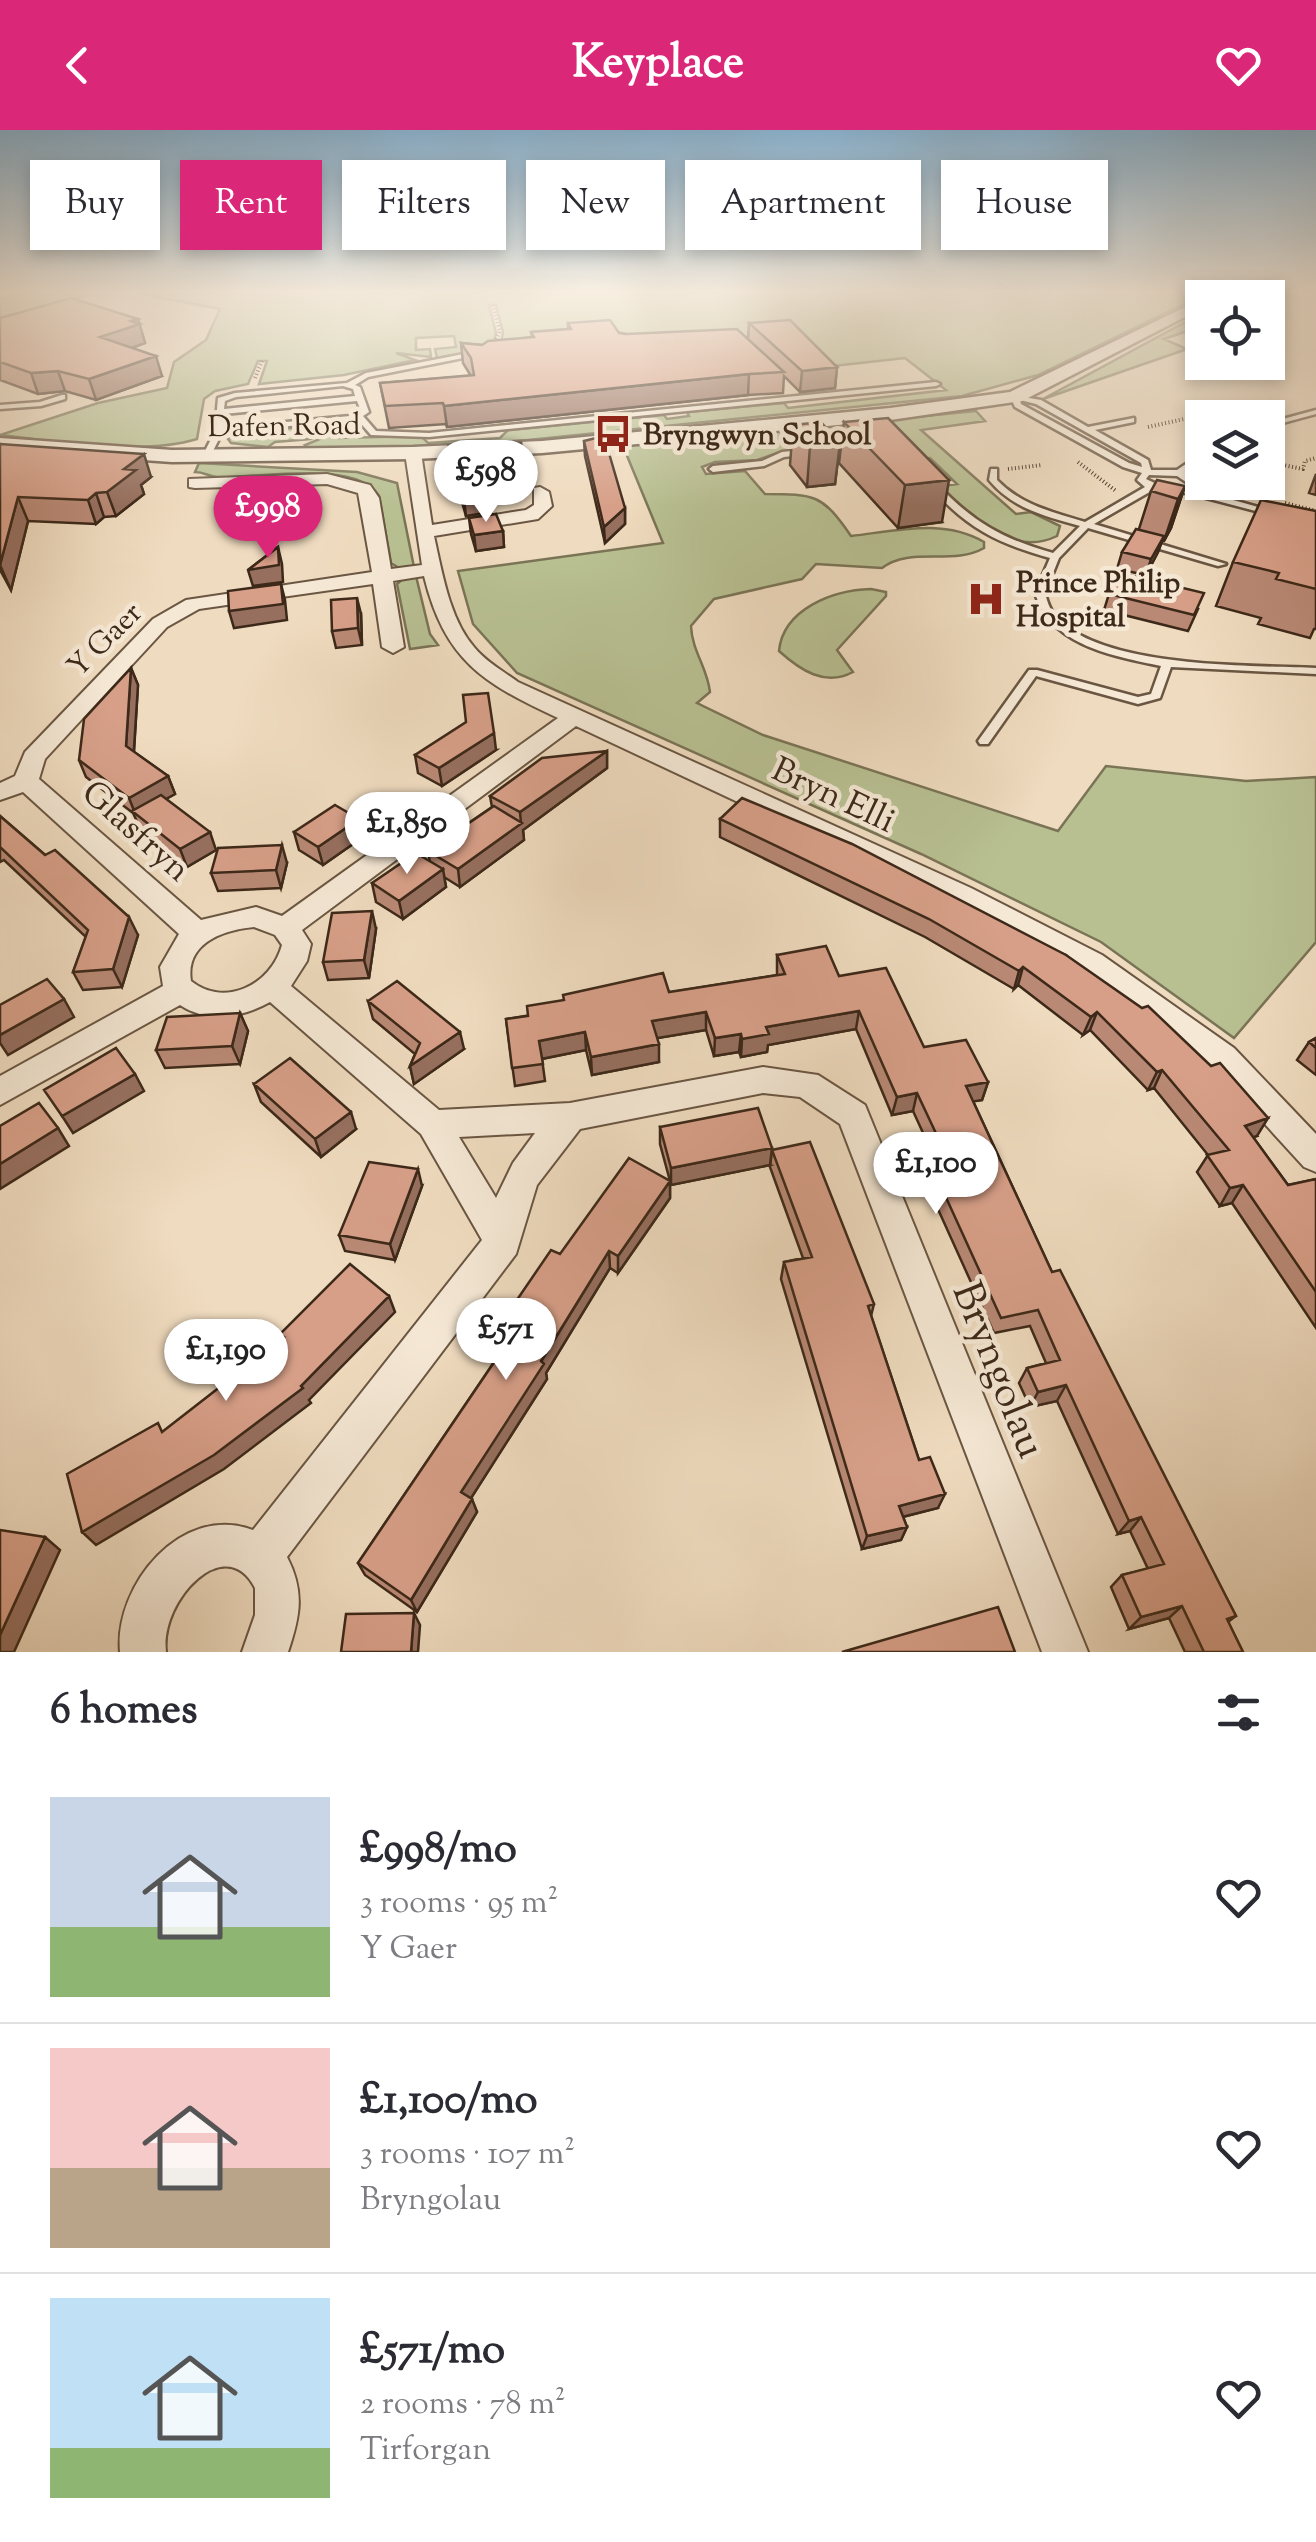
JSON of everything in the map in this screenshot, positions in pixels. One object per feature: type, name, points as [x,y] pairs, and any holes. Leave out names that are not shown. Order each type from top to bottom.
[{"type":"street","name":"Dafen Road","points":[[6,449],[206,456],[542,448],[890,414],[1015,397],[1080,364]]},
{"type":"street","name":"Bryn Elli","points":[[413,453],[423,532],[449,625],[464,650],[510,687],[961,895],[1092,963],[1223,1057],[1316,1157]]},
{"type":"street","points":[[195,483],[328,479],[364,489],[370,498],[393,648]]},
{"type":"street","points":[[423,532],[532,515],[543,506],[540,492]]},
{"type":"street","name":"Y Gaer","points":[[26,782],[34,757],[160,623],[193,604],[435,568]]},
{"type":"street","points":[[0,1092],[181,990],[202,1002],[222,1004],[244,1001],[272,987],[296,959],[297,944],[285,928],[574,718]]},
{"type":"street","points":[[0,792],[26,782]]},
{"type":"street","name":"Glasfryn","points":[[26,782],[198,934]]},
{"type":"street","name":"Glasfryn","points":[[181,990],[174,977],[176,962],[198,934],[235,918],[256,917],[285,928]]},
{"type":"street","points":[[272,987],[433,1124],[502,1242]]},
{"type":"street","name":"Bryngolau","points":[[433,1124],[570,1118],[763,1080],[808,1084],[853,1116],[1064,1652]]},
{"type":"street","points":[[261,1555],[502,1242],[509,1202],[527,1168],[570,1118]]},
{"type":"street","points":[[143,1652],[146,1615],[158,1589],[176,1567],[198,1552],[220,1545],[243,1546],[261,1555],[274,1569],[280,1588],[275,1633],[265,1652]]},
{"type":"lane","points":[[356,391],[366,375],[423,364]]},
{"type":"lane","points":[[358,415],[374,433],[429,435],[936,384]]},
{"type":"lane","points":[[220,408],[376,388]]},
{"type":"lane","points":[[785,390],[798,399]]},
{"type":"lane","points":[[206,456],[219,431],[221,400],[235,394],[356,391]]},
{"type":"lane","points":[[219,431],[358,415],[365,412],[356,391]]},
{"type":"lane","points":[[0,407],[41,404],[62,397]]},
{"type":"lane","points":[[1015,397],[1038,402],[1145,462],[1147,472],[1141,480],[1150,487],[1166,492],[1185,490]]},
{"type":"lane","points":[[1015,397],[1018,405],[1126,466],[1185,477]]},
{"type":"lane","points":[[685,399],[695,410]]},
{"type":"lane","points":[[1285,421],[1316,412]]},
{"type":"lane","points":[[1090,429],[1131,420]]},
{"type":"lane","points":[[713,468],[874,444]]},
{"type":"lane","points":[[1179,473],[1185,468]]},
{"type":"lane","points":[[994,471],[993,480],[1004,492],[1031,508],[1221,564]]},
{"type":"lane","points":[[927,480],[965,521],[1006,544],[1055,556]]},
{"type":"lane","points":[[1150,487],[1086,525],[1055,556],[1040,593],[1050,617],[1086,641],[1128,656],[1168,664],[1316,671]]},
{"type":"lane","points":[[1211,500],[1284,515]]},
{"type":"lane","points":[[984,741],[1033,672],[1138,701],[1156,696],[1168,664]]},
{"type":"path","points":[[1148,427],[1184,418]]},
{"type":"path","points":[[1070,454],[1117,492],[1109,499],[1120,504]]},
{"type":"path","points":[[1285,465],[1304,469],[1305,461],[1316,458]]},
{"type":"path","points":[[994,471],[1042,465]]},
{"type":"green space","points":[[173,364],[257,364],[248,384],[215,391],[204,399],[197,439],[126,447],[0,435],[98,403],[167,388]]},
{"type":"green space","points":[[266,364],[396,364],[344,375],[259,384]]},
{"type":"green space","points":[[765,364],[851,364],[815,368]]},
{"type":"green space","points":[[913,364],[1060,364],[1038,375],[962,396],[499,443],[315,452],[305,445],[359,423],[360,428],[340,438],[421,436],[428,443],[500,438],[508,430],[664,415],[667,419],[689,416],[687,412],[784,403],[788,408],[946,390]]},
{"type":"green space","points":[[1108,364],[1144,364],[1043,399]]},
{"type":"green space","points":[[976,411],[985,421],[921,430],[1016,514],[1031,512],[1060,526],[1057,536],[1024,542],[993,531],[941,486],[957,484],[930,458],[915,459],[871,443],[777,453],[757,460],[715,462],[702,467],[706,474],[745,471],[765,494],[816,499],[851,536],[936,528],[968,535],[984,542],[984,548],[959,556],[905,558],[882,568],[816,564],[802,579],[714,599],[691,626],[710,692],[697,703],[763,735],[1058,831],[1106,766],[1246,781],[1316,777],[1316,942],[1234,1038],[1101,942],[921,854],[517,673],[473,624],[458,571],[663,543],[623,446]]},
{"type":"green space","points":[[347,423],[311,439],[275,442],[268,447],[231,443],[228,439],[249,432]]},
{"type":"green space","points":[[199,463],[357,472],[397,483],[414,567],[399,568],[391,563],[379,496],[367,484],[328,474],[217,477],[195,472]]},
{"type":"green space","points":[[416,576],[430,634],[438,645],[410,649],[397,584]]},
{"type":"green space","points":[[871,589],[886,592],[886,596],[837,650],[853,672],[823,677],[804,670],[779,651],[783,636],[800,613],[826,598]]},
{"type":"building","points":[[6,364],[133,364],[89,379],[58,371],[31,373]]},
{"type":"building","points":[[472,364],[775,364],[784,372],[444,406],[385,406],[380,383],[474,375]]},
{"type":"building","points":[[794,364],[837,367],[802,371]]},
{"type":"building","points":[[888,418],[949,480],[905,485],[844,422]]},
{"type":"building","points":[[821,422],[840,443],[810,446],[793,425]]},
{"type":"building","points":[[604,436],[625,508],[604,527],[584,441]]},
{"type":"building","points":[[521,443],[522,459],[477,463],[490,496],[464,500],[449,446]]},
{"type":"building","points":[[0,444],[144,454],[124,469],[136,470],[107,492],[96,493],[88,500],[18,497],[0,565]]},
{"type":"building","points":[[1157,480],[1185,486],[1178,499],[1151,491]]},
{"type":"building","points":[[1261,500],[1316,511],[1316,589],[1276,579],[1279,573],[1233,562]]},
{"type":"building","points":[[496,514],[503,531],[474,535],[469,518]]},
{"type":"building","points":[[1136,529],[1164,536],[1151,559],[1122,552]]},
{"type":"building","points":[[278,547],[279,565],[248,570]]},
{"type":"building","points":[[1121,573],[1204,593],[1194,615],[1109,594]]},
{"type":"building","points":[[281,584],[283,604],[229,611],[228,591]]},
{"type":"building","points":[[357,598],[358,628],[332,631],[331,600]]},
{"type":"building","points":[[131,668],[126,746],[168,776],[129,798],[79,760],[84,719]]},
{"type":"building","points":[[488,693],[494,733],[439,768],[415,755],[466,722],[463,695]]},
{"type":"building","points":[[607,751],[520,812],[490,796],[542,758]]},
{"type":"building","points":[[161,795],[210,832],[180,849],[132,811]]},
{"type":"building","points":[[742,798],[852,844],[1066,955],[1142,1008],[1148,1006],[1211,1066],[1220,1063],[1268,1118],[1245,1126],[1288,1185],[1316,1179],[1316,1292],[1243,1185],[1230,1188],[1207,1155],[1229,1150],[1162,1070],[1157,1072],[1097,1012],[1091,1017],[1023,967],[1019,971],[929,919],[720,819]]},
{"type":"building","points":[[335,805],[359,819],[318,847],[294,832]]},
{"type":"building","points":[[494,806],[522,823],[458,869],[428,851]]},
{"type":"building","points":[[0,816],[45,855],[55,850],[129,917],[113,969],[73,972],[88,930],[0,847]]},
{"type":"building","points":[[282,845],[276,870],[211,873],[218,848]]},
{"type":"building","points":[[416,853],[443,869],[399,901],[372,883]]},
{"type":"building","points":[[372,911],[364,960],[323,962],[332,913]]},
{"type":"building","points":[[826,946],[839,976],[886,968],[924,1047],[966,1040],[988,1082],[966,1086],[1052,1272],[1060,1270],[1236,1616],[1227,1619],[1243,1652],[1204,1652],[1182,1606],[1141,1617],[1122,1575],[1164,1564],[1141,1517],[1129,1521],[1066,1385],[1038,1392],[1027,1368],[1060,1360],[1038,1310],[1001,1318],[923,1147],[941,1144],[917,1093],[897,1097],[859,1011],[766,1027],[769,1034],[742,1039],[741,1034],[715,1038],[706,1012],[652,1021],[659,1044],[591,1057],[585,1032],[539,1041],[543,1064],[512,1068],[506,1019],[528,1016],[527,1006],[663,973],[669,992],[785,974],[777,955]]},
{"type":"building","points":[[47,979],[64,999],[0,1035],[0,1005]]},
{"type":"building","points":[[397,981],[460,1032],[410,1066],[420,1043],[368,1001]]},
{"type":"building","points":[[240,1013],[232,1046],[156,1050],[167,1017]]},
{"type":"building","points":[[116,1048],[135,1074],[62,1116],[44,1090]]},
{"type":"building","points":[[290,1058],[351,1112],[315,1139],[254,1084]]},
{"type":"building","points":[[39,1103],[58,1128],[0,1164],[0,1126]]},
{"type":"building","points":[[758,1108],[772,1148],[671,1168],[660,1127]]},
{"type":"building","points":[[810,1142],[874,1304],[868,1306],[919,1460],[930,1457],[945,1494],[899,1506],[907,1527],[867,1536],[784,1262],[812,1257],[772,1150]]},
{"type":"building","points":[[629,1158],[670,1181],[618,1256],[609,1251],[541,1361],[544,1364],[461,1492],[472,1499],[411,1600],[358,1563],[520,1324],[506,1316],[551,1250],[560,1254]]},
{"type":"building","points":[[369,1162],[418,1169],[390,1244],[339,1235]]},
{"type":"building","points":[[350,1264],[389,1296],[303,1388],[214,1455],[82,1532],[67,1474],[158,1423],[162,1432],[284,1337],[280,1334]]},
{"type":"building","points":[[0,1530],[45,1537],[0,1635]]},
{"type":"building","points":[[998,1607],[1015,1652],[842,1652]]},
{"type":"building","points":[[414,1613],[411,1652],[341,1652],[346,1614]]},
{"type":"place","name":"Bryngwyn School","points":[[613,434]]},
{"type":"place","name":"Prince Philip Hospital","points":[[986,599]]}]
